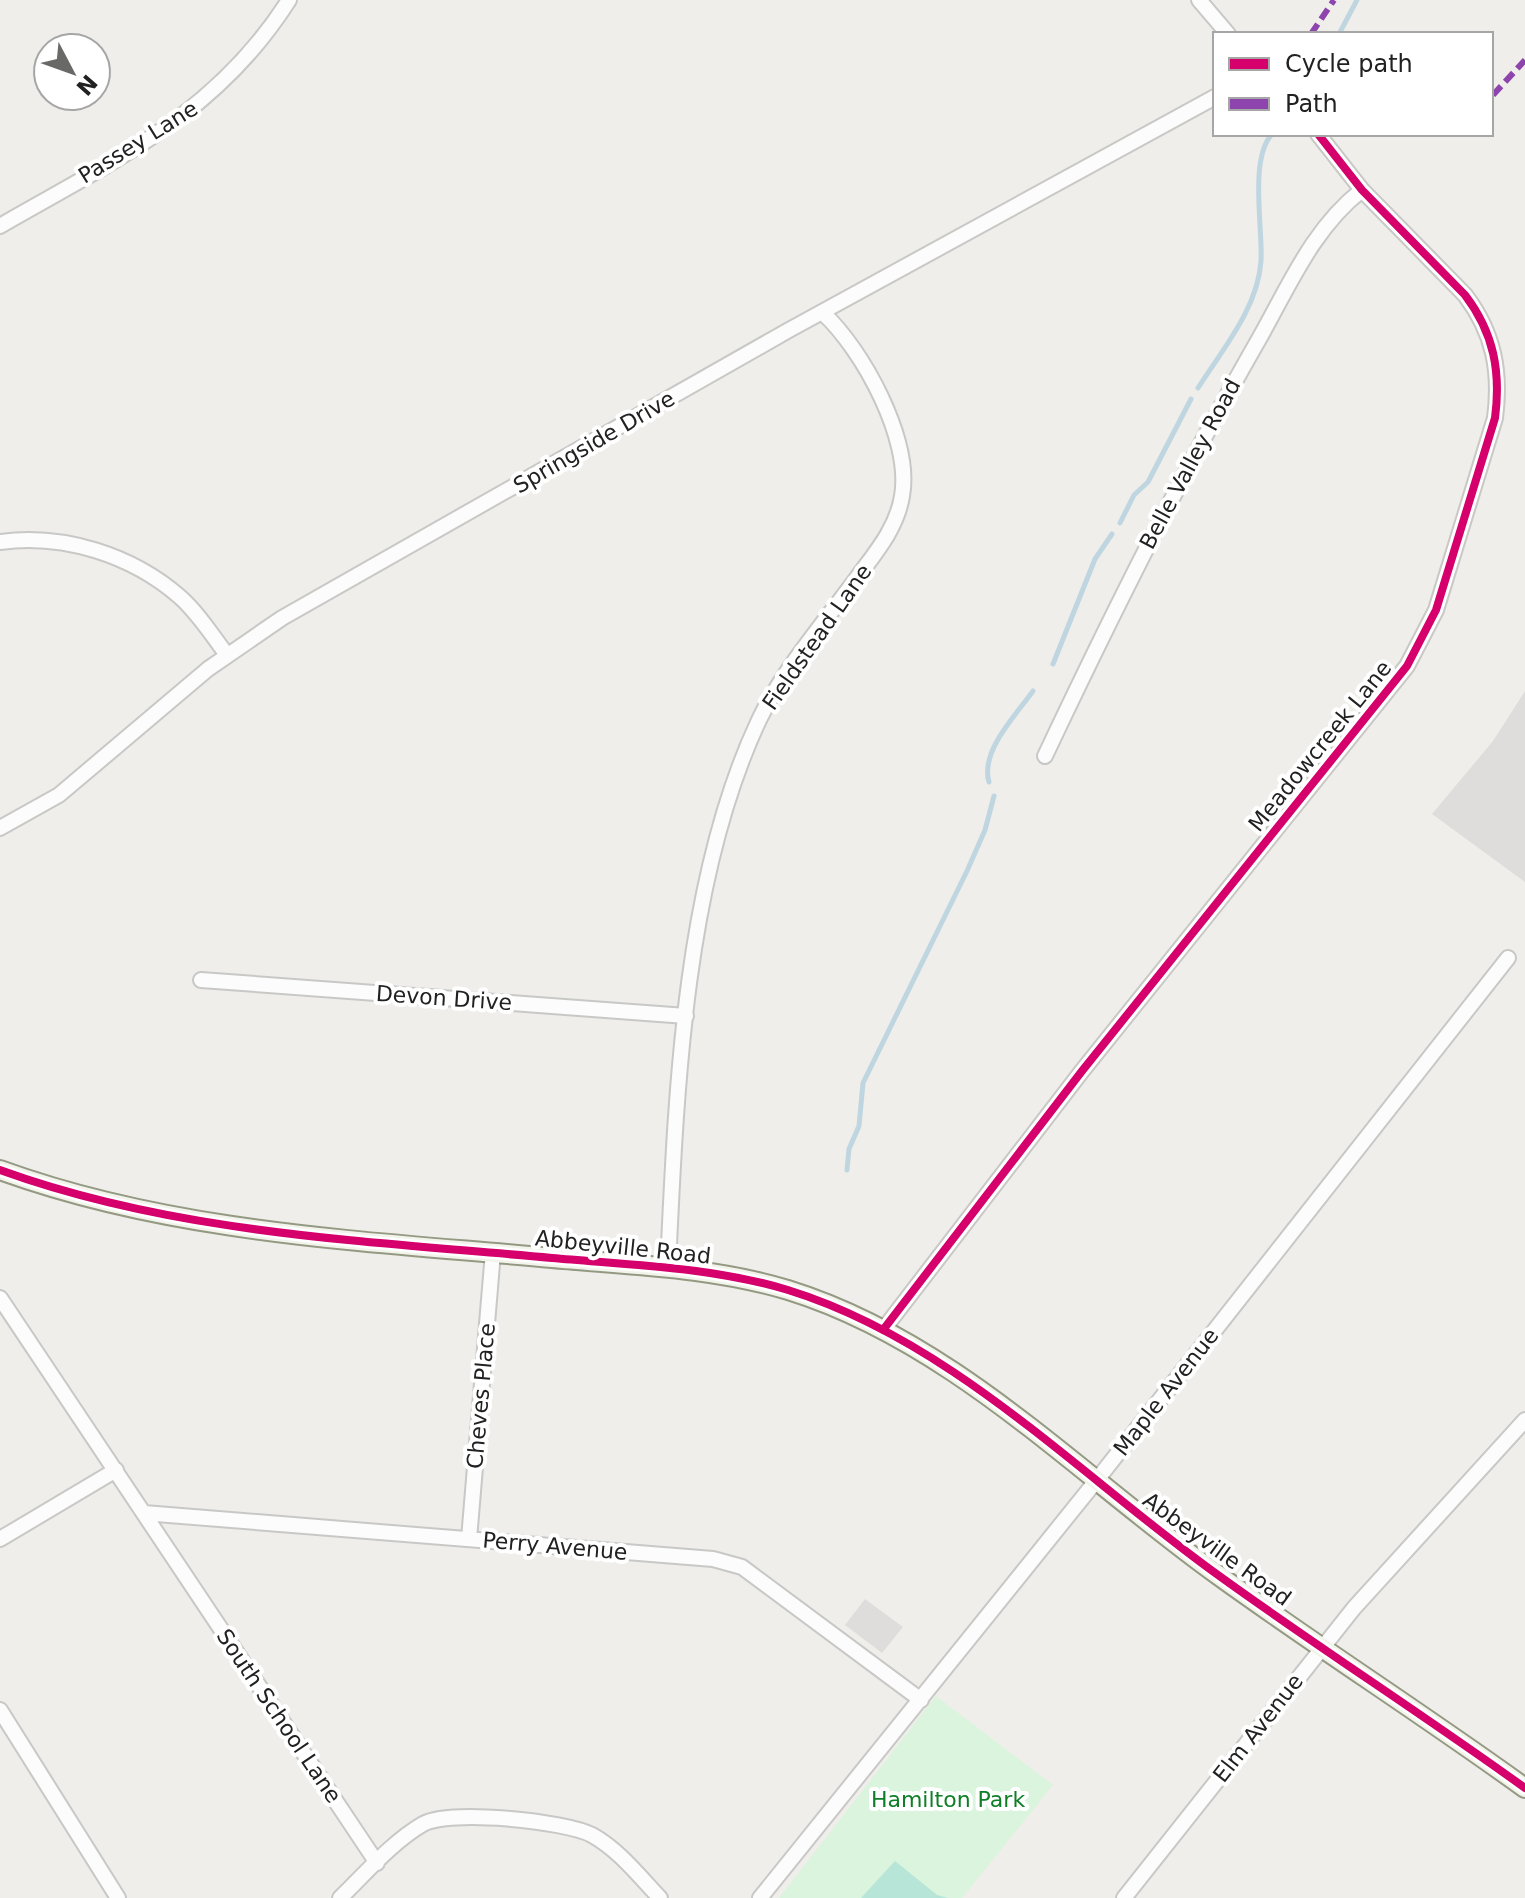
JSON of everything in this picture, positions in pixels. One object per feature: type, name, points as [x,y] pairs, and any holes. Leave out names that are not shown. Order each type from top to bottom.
[{"type":"street","name":"Passey Lane","points":[[0,226],[188,114],[253,51],[289,0]]},
{"type":"street","points":[[1199,0],[1226,32]]},
{"type":"street","name":"Springside Drive","points":[[0,828],[59,795],[96,767],[156,710],[227,655],[282,618],[823,313],[1213,98]]},
{"type":"street","name":"Meadowcreek Lane","points":[[883,1330],[1063,1096],[1407,666],[1436,610],[1495,418],[1497,369],[1493,347],[1478,312],[1362,190],[1320,136]]},
{"type":"street","name":"Belle Valley Road","points":[[1045,756],[1159,519],[1221,405],[1325,224],[1336,210],[1362,190]]},
{"type":"street","name":"Fieldstead Lane","points":[[668,1267],[686,1016],[706,874],[745,752],[776,688],[886,538],[902,498],[903,455],[894,424],[846,340],[823,313]]},
{"type":"street","points":[[0,542],[72,544],[130,564],[180,597],[227,655]]},
{"type":"street","name":"Maple Avenue","points":[[760,1898],[1096,1481],[1508,958]]},
{"type":"street","name":"Devon Drive","points":[[201,980],[686,1016]]},
{"type":"street","name":"Abbeyville Road","points":[[0,1170],[110,1202],[234,1225],[372,1243],[668,1267],[786,1289],[832,1306],[883,1330],[987,1397],[1217,1574],[1525,1788]]},
{"type":"street","name":"Cheves Place","points":[[469,1539],[493,1252]]},
{"type":"street","name":"South School Lane","points":[[0,1298],[377,1863]]},
{"type":"street","name":"Elm Avenue","points":[[1124,1898],[1354,1608],[1525,1420]]},
{"type":"street","points":[[0,1539],[116,1470]]},
{"type":"street","name":"Perry Avenue","points":[[144,1513],[713,1559],[742,1567],[921,1700]]},
{"type":"street","points":[[0,1710],[118,1898]]},
{"type":"street","points":[[340,1898],[421,1825],[448,1817],[479,1816],[587,1832],[623,1858],[660,1898]]},
{"type":"shaded area","points":[[1525,691],[1525,882],[1432,814],[1493,741]]},
{"type":"shaded area","points":[[865,1599],[903,1627],[882,1653],[845,1625]]},
{"type":"green space","name":"Hamilton Park","points":[[936,1696],[1053,1785],[962,1898],[779,1898]]},
{"type":"green space","points":[[895,1861],[937,1895],[948,1898],[861,1898]]},
{"type":"waterway","points":[[1340,32],[1357,0]]},
{"type":"waterway","points":[[1198,388],[1246,312],[1258,278],[1261,261],[1259,176],[1265,145],[1271,136]]},
{"type":"waterway","points":[[1120,523],[1134,495],[1148,482],[1191,399]]},
{"type":"waterway","points":[[1053,664],[1095,559],[1112,534]]},
{"type":"waterway","points":[[989,782],[988,770],[994,746],[1033,691]]},
{"type":"waterway","points":[[847,1170],[849,1149],[859,1126],[863,1083],[967,871],[985,830],[994,796]]},
{"type":"marked path","points":[[1312,32],[1334,0]]},
{"type":"marked path","points":[[1493,95],[1525,60]]},
{"type":"cycle path","points":[[883,1330],[1082,1071],[1407,666],[1436,610],[1495,418],[1497,385],[1493,354],[1483,324],[1465,295],[1362,190],[1320,136]]},
{"type":"cycle path","points":[[0,1170],[135,1208],[273,1232],[641,1265],[730,1276],[788,1290],[848,1313],[905,1342],[960,1376],[1218,1575],[1525,1788]]}]
